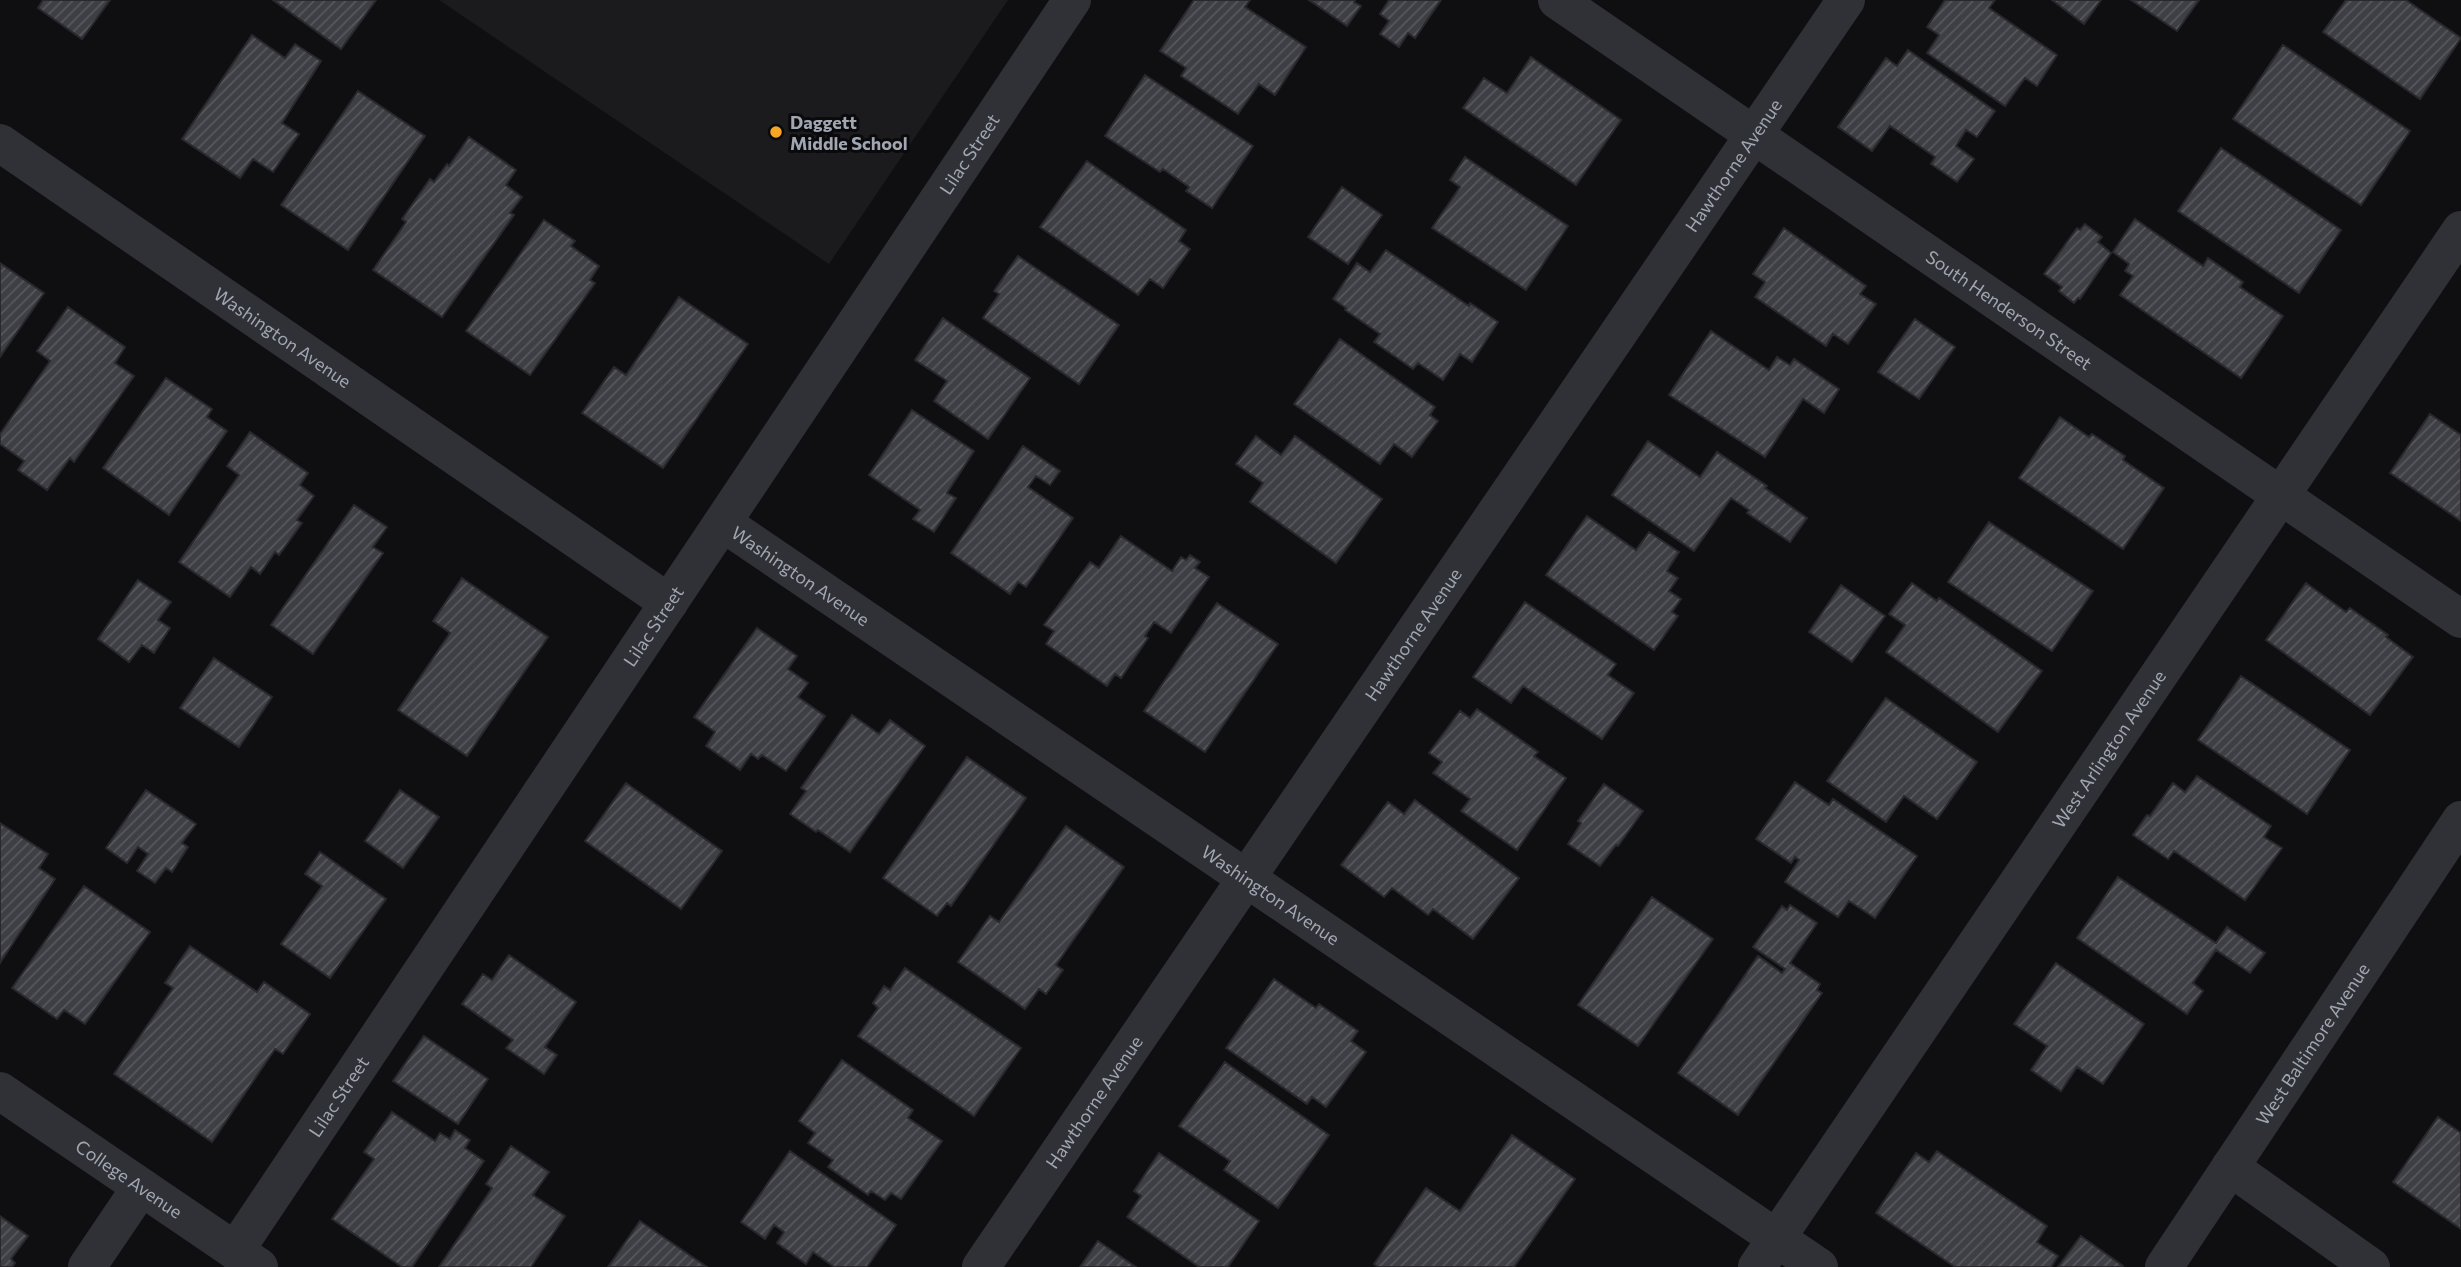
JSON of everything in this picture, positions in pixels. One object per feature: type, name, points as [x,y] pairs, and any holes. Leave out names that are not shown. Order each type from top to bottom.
[{"type":"street","name":"Lilac Street","points":[[247,1259],[669,603],[1072,0]]},
{"type":"street","name":"South Henderson Street","points":[[1557,0],[2461,619]]},
{"type":"street","name":"Hawthorne Avenue","points":[[981,1267],[1846,0]]},
{"type":"street","name":"Washington Avenue","points":[[0,144],[669,603]]},
{"type":"street","name":"West Arlington Avenue","points":[[1767,1253],[2461,230]]},
{"type":"street","name":"Washington Avenue","points":[[723,523],[1246,878],[1767,1253],[1819,1267]]},
{"type":"street","name":"West Baltimore Avenue","points":[[2164,1267],[2461,820]]},
{"type":"street","name":"College Avenue","points":[[0,1091],[247,1259]]},
{"type":"street","points":[[2230,1167],[2371,1267]]},
{"type":"street","points":[[87,1267],[141,1187]]},
{"type":"shaded area","name":"Daggett Middle School","points":[[439,0],[1008,0],[829,264]]},
{"type":"building","points":[[43,0],[110,0],[82,39],[38,8]]},
{"type":"building","points":[[273,0],[376,0],[341,49]]},
{"type":"building","points":[[1194,0],[1250,0],[1245,7],[1306,47],[1275,95],[1259,84],[1238,114],[1181,76],[1186,68],[1160,51]]},
{"type":"building","points":[[1309,0],[1355,0],[1354,2],[1361,6],[1347,26]]},
{"type":"building","points":[[1389,0],[1441,0],[1415,38],[1408,33],[1399,47],[1380,34],[1389,21],[1380,14]]},
{"type":"building","points":[[1945,0],[1995,0],[1989,8],[2057,55],[2037,86],[2025,78],[2005,106],[1927,53],[1939,35],[1927,27]]},
{"type":"building","points":[[2052,0],[2101,0],[2084,24]]},
{"type":"building","points":[[2131,0],[2199,0],[2177,31]]},
{"type":"building","points":[[2346,0],[2406,0],[2461,38],[2420,99],[2323,32]]},
{"type":"building","points":[[252,35],[285,58],[295,44],[321,61],[282,123],[299,134],[273,172],[253,159],[240,178],[182,139]]},
{"type":"building","points":[[2283,45],[2410,131],[2361,205],[2233,119]]},
{"type":"building","points":[[1908,50],[1995,111],[1977,137],[1966,130],[1956,146],[1974,159],[1957,182],[1931,164],[1935,157],[1890,126],[1872,151],[1838,127],[1886,58],[1897,66]]},
{"type":"building","points":[[1531,57],[1621,120],[1576,185],[1463,108],[1484,78],[1507,93]]},
{"type":"building","points":[[1145,75],[1253,146],[1212,208],[1186,191],[1189,187],[1163,169],[1160,172],[1105,136]]},
{"type":"building","points":[[358,91],[425,136],[348,250],[281,205]]},
{"type":"building","points":[[469,137],[516,170],[506,185],[522,197],[510,213],[514,215],[442,317],[373,270],[406,222],[402,219],[430,179],[434,182],[447,164],[449,166]]},
{"type":"building","points":[[2221,148],[2341,230],[2299,293],[2178,211]]},
{"type":"building","points":[[1465,157],[1568,226],[1526,290],[1432,228],[1460,187],[1450,180]]},
{"type":"building","points":[[1087,161],[1186,230],[1179,241],[1190,249],[1163,288],[1150,279],[1138,295],[1040,227]]},
{"type":"building","points":[[1342,187],[1382,215],[1348,264],[1308,237]]},
{"type":"building","points":[[2135,219],[2203,266],[2208,258],[2243,282],[2240,287],[2283,316],[2241,378],[2120,295],[2133,276],[2125,271],[2129,264],[2113,252]]},
{"type":"building","points":[[544,220],[575,241],[571,246],[599,266],[590,280],[595,283],[530,375],[466,331]]},
{"type":"building","points":[[2085,224],[2102,237],[2098,242],[2111,253],[2080,299],[2074,303],[2059,291],[2062,287],[2044,274],[2077,228],[2080,230]]},
{"type":"building","points":[[1784,228],[1866,286],[1860,294],[1876,304],[1848,344],[1833,334],[1826,346],[1755,297],[1765,282],[1753,274]]},
{"type":"building","points":[[1386,250],[1469,306],[1470,303],[1498,322],[1472,362],[1460,354],[1443,380],[1418,363],[1413,369],[1374,342],[1380,334],[1333,299],[1357,263],[1370,272]]},
{"type":"building","points":[[1018,256],[1119,325],[1079,384],[983,318],[999,294],[994,291]]},
{"type":"building","points":[[0,263],[44,293],[0,357]]},
{"type":"building","points":[[679,297],[748,344],[663,468],[582,413],[614,367],[626,375]]},
{"type":"building","points":[[68,307],[125,347],[115,363],[134,376],[74,462],[70,458],[47,490],[18,470],[24,461],[0,444],[0,434],[50,361],[37,351]]},
{"type":"building","points":[[943,318],[1030,378],[988,439],[934,401],[947,381],[915,360]]},
{"type":"building","points":[[1915,319],[1955,347],[1919,399],[1878,372]]},
{"type":"building","points":[[1711,331],[1769,370],[1777,357],[1790,365],[1794,359],[1839,389],[1824,413],[1803,399],[1765,457],[1669,395]]},
{"type":"building","points":[[1340,339],[1435,407],[1430,415],[1438,421],[1412,457],[1394,444],[1380,464],[1294,404]]},
{"type":"building","points":[[166,378],[212,409],[207,417],[227,431],[169,515],[103,468]]},
{"type":"building","points":[[912,410],[974,451],[947,493],[956,498],[934,532],[913,519],[920,510],[869,475]]},
{"type":"building","points":[[2430,414],[2461,435],[2461,521],[2390,473]]},
{"type":"building","points":[[2060,417],[2089,437],[2092,434],[2125,456],[2123,460],[2164,488],[2123,549],[2019,478]]},
{"type":"building","points":[[250,432],[308,473],[300,485],[314,496],[297,520],[302,523],[279,555],[275,552],[260,574],[251,567],[230,597],[179,562],[239,475],[227,466]]},
{"type":"building","points":[[1256,436],[1281,455],[1295,436],[1382,499],[1336,563],[1250,502],[1263,483],[1236,464]]},
{"type":"building","points":[[1648,441],[1700,477],[1717,452],[1767,486],[1765,488],[1807,518],[1790,542],[1747,513],[1749,510],[1731,498],[1694,551],[1612,495]]},
{"type":"building","points":[[1023,446],[1060,471],[1050,485],[1036,476],[1028,487],[1073,518],[1026,587],[1018,582],[1010,594],[951,553]]},
{"type":"building","points":[[354,505],[387,527],[373,547],[383,553],[313,654],[271,625]]},
{"type":"building","points":[[1587,516],[1636,550],[1649,532],[1679,552],[1667,571],[1678,578],[1669,591],[1681,599],[1672,612],[1678,616],[1654,650],[1546,575]]},
{"type":"building","points":[[1989,522],[2093,591],[2052,651],[1948,582]]},
{"type":"building","points":[[1121,536],[1172,571],[1181,557],[1186,560],[1190,555],[1200,562],[1195,568],[1209,577],[1171,633],[1154,622],[1145,636],[1148,638],[1121,678],[1115,674],[1107,686],[1046,644],[1054,631],[1044,625],[1090,562],[1099,568]]},
{"type":"building","points":[[462,578],[548,637],[467,756],[398,710],[450,633],[433,621]]},
{"type":"building","points":[[138,580],[171,602],[158,620],[170,628],[154,653],[142,645],[129,662],[98,639]]},
{"type":"building","points":[[1912,583],[1937,601],[1939,598],[2042,671],[1998,732],[1886,652],[1905,625],[1889,614]]},
{"type":"building","points":[[2306,583],[2346,612],[2350,608],[2413,657],[2370,715],[2266,640]]},
{"type":"building","points":[[1841,585],[1885,616],[1852,662],[1809,632]]},
{"type":"building","points":[[1525,602],[1616,664],[1608,675],[1634,693],[1602,739],[1523,686],[1511,703],[1473,677]]},
{"type":"building","points":[[1217,603],[1278,644],[1205,752],[1144,711]]},
{"type":"building","points":[[757,628],[797,656],[788,669],[808,683],[798,697],[825,716],[786,771],[762,755],[758,759],[751,754],[740,770],[706,746],[715,732],[694,717]]},
{"type":"building","points":[[214,658],[272,697],[239,747],[180,708]]},
{"type":"building","points":[[2241,676],[2350,750],[2307,814],[2198,740]]},
{"type":"building","points":[[1886,698],[1977,762],[1937,819],[1904,796],[1886,822],[1827,781]]},
{"type":"building","points":[[1477,709],[1538,752],[1534,756],[1566,778],[1517,850],[1461,811],[1470,799],[1433,773],[1442,762],[1429,753],[1460,711],[1470,718]]},
{"type":"building","points":[[852,715],[879,734],[890,720],[925,746],[850,852],[790,814],[806,791],[801,788]]},
{"type":"building","points":[[967,757],[1026,798],[951,906],[947,903],[937,916],[883,878]]},
{"type":"building","points":[[2197,776],[2271,826],[2264,837],[2282,848],[2245,900],[2174,851],[2168,859],[2133,835],[2173,783],[2185,792]]},
{"type":"building","points":[[1795,782],[1829,805],[1833,799],[1917,856],[1875,918],[1849,901],[1838,917],[1785,882],[1799,860],[1795,857],[1791,863],[1756,839]]},
{"type":"building","points":[[626,783],[722,851],[681,909],[585,841]]},
{"type":"building","points":[[1604,784],[1643,811],[1600,866],[1568,844],[1581,823],[1578,821]]},
{"type":"building","points":[[146,790],[196,824],[182,843],[188,847],[172,872],[166,868],[155,883],[137,871],[148,854],[138,847],[127,863],[106,848]]},
{"type":"building","points":[[400,790],[439,817],[403,868],[365,841]]},
{"type":"building","points":[[1415,800],[1519,878],[1473,939],[1433,909],[1428,915],[1392,888],[1384,897],[1341,865],[1388,802],[1404,814]]},
{"type":"building","points":[[0,823],[48,854],[39,868],[55,879],[0,963]]},
{"type":"building","points":[[1066,826],[1124,867],[1056,965],[1063,970],[1046,994],[1039,989],[1025,1009],[958,962],[990,916],[999,922]]},
{"type":"building","points":[[320,852],[386,899],[330,978],[281,944],[322,886],[305,874]]},
{"type":"building","points":[[2118,877],[2216,943],[2227,927],[2265,953],[2250,973],[2216,950],[2193,983],[2203,991],[2187,1014],[2077,938]]},
{"type":"building","points":[[84,886],[150,932],[85,1024],[64,1010],[57,1019],[12,988]]},
{"type":"building","points":[[1652,897],[1713,939],[1638,1046],[1578,1005]]},
{"type":"building","points":[[1790,905],[1817,923],[1790,963],[1820,984],[1817,990],[1822,993],[1738,1115],[1678,1073],[1758,956],[1782,973],[1785,969],[1753,947],[1782,906],[1787,910]]},
{"type":"building","points":[[190,946],[257,992],[264,982],[310,1014],[283,1054],[275,1049],[212,1142],[114,1074],[173,988],[165,983]]},
{"type":"building","points":[[509,955],[576,1002],[545,1047],[557,1055],[544,1074],[506,1048],[513,1040],[462,1004],[483,974],[492,980]]},
{"type":"building","points":[[2056,963],[2144,1024],[2103,1084],[2077,1067],[2061,1091],[2031,1070],[2047,1046],[2014,1024]]},
{"type":"building","points":[[905,968],[1021,1048],[974,1116],[858,1036],[878,1008],[873,1003],[884,986],[890,990]]},
{"type":"building","points":[[1274,979],[1316,1008],[1319,1004],[1358,1031],[1351,1041],[1366,1052],[1326,1107],[1312,1097],[1307,1104],[1226,1048]]},
{"type":"building","points":[[424,1036],[488,1079],[458,1124],[393,1081]]},
{"type":"building","points":[[842,1060],[913,1110],[908,1118],[942,1141],[901,1199],[891,1193],[885,1200],[871,1191],[868,1195],[828,1167],[833,1160],[808,1143],[815,1133],[799,1121]]},
{"type":"building","points":[[1225,1062],[1329,1135],[1278,1208],[1224,1170],[1230,1161],[1179,1126]]},
{"type":"building","points":[[392,1112],[435,1141],[440,1133],[450,1139],[455,1130],[470,1140],[465,1148],[484,1161],[412,1267],[402,1267],[332,1219],[374,1159],[364,1152]]},
{"type":"building","points":[[2438,1117],[2461,1133],[2461,1229],[2393,1182]]},
{"type":"building","points":[[1512,1135],[1575,1179],[1514,1267],[1378,1267],[1374,1264],[1426,1188],[1460,1211]]},
{"type":"building","points":[[511,1146],[549,1172],[533,1195],[565,1216],[531,1267],[439,1267],[492,1188],[486,1184]]},
{"type":"building","points":[[790,1151],[896,1225],[867,1267],[834,1267],[813,1252],[806,1264],[777,1243],[784,1232],[774,1225],[765,1239],[741,1222]]},
{"type":"building","points":[[1937,1151],[2047,1226],[2037,1242],[2058,1256],[2051,1267],[1955,1267],[1876,1213],[1916,1153],[1929,1162]]},
{"type":"building","points":[[1159,1153],[1259,1221],[1228,1267],[1199,1267],[1127,1217],[1141,1196],[1134,1191]]},
{"type":"building","points":[[0,1216],[28,1236],[11,1259],[15,1263],[12,1267],[0,1267]]},
{"type":"building","points":[[640,1221],[707,1267],[608,1267]]},
{"type":"building","points":[[2081,1236],[2123,1266],[2058,1267]]},
{"type":"building","points":[[1098,1241],[1136,1267],[1080,1267]]},
{"type":"place","name":"Daggett Middle School","points":[[776,132]]}]
